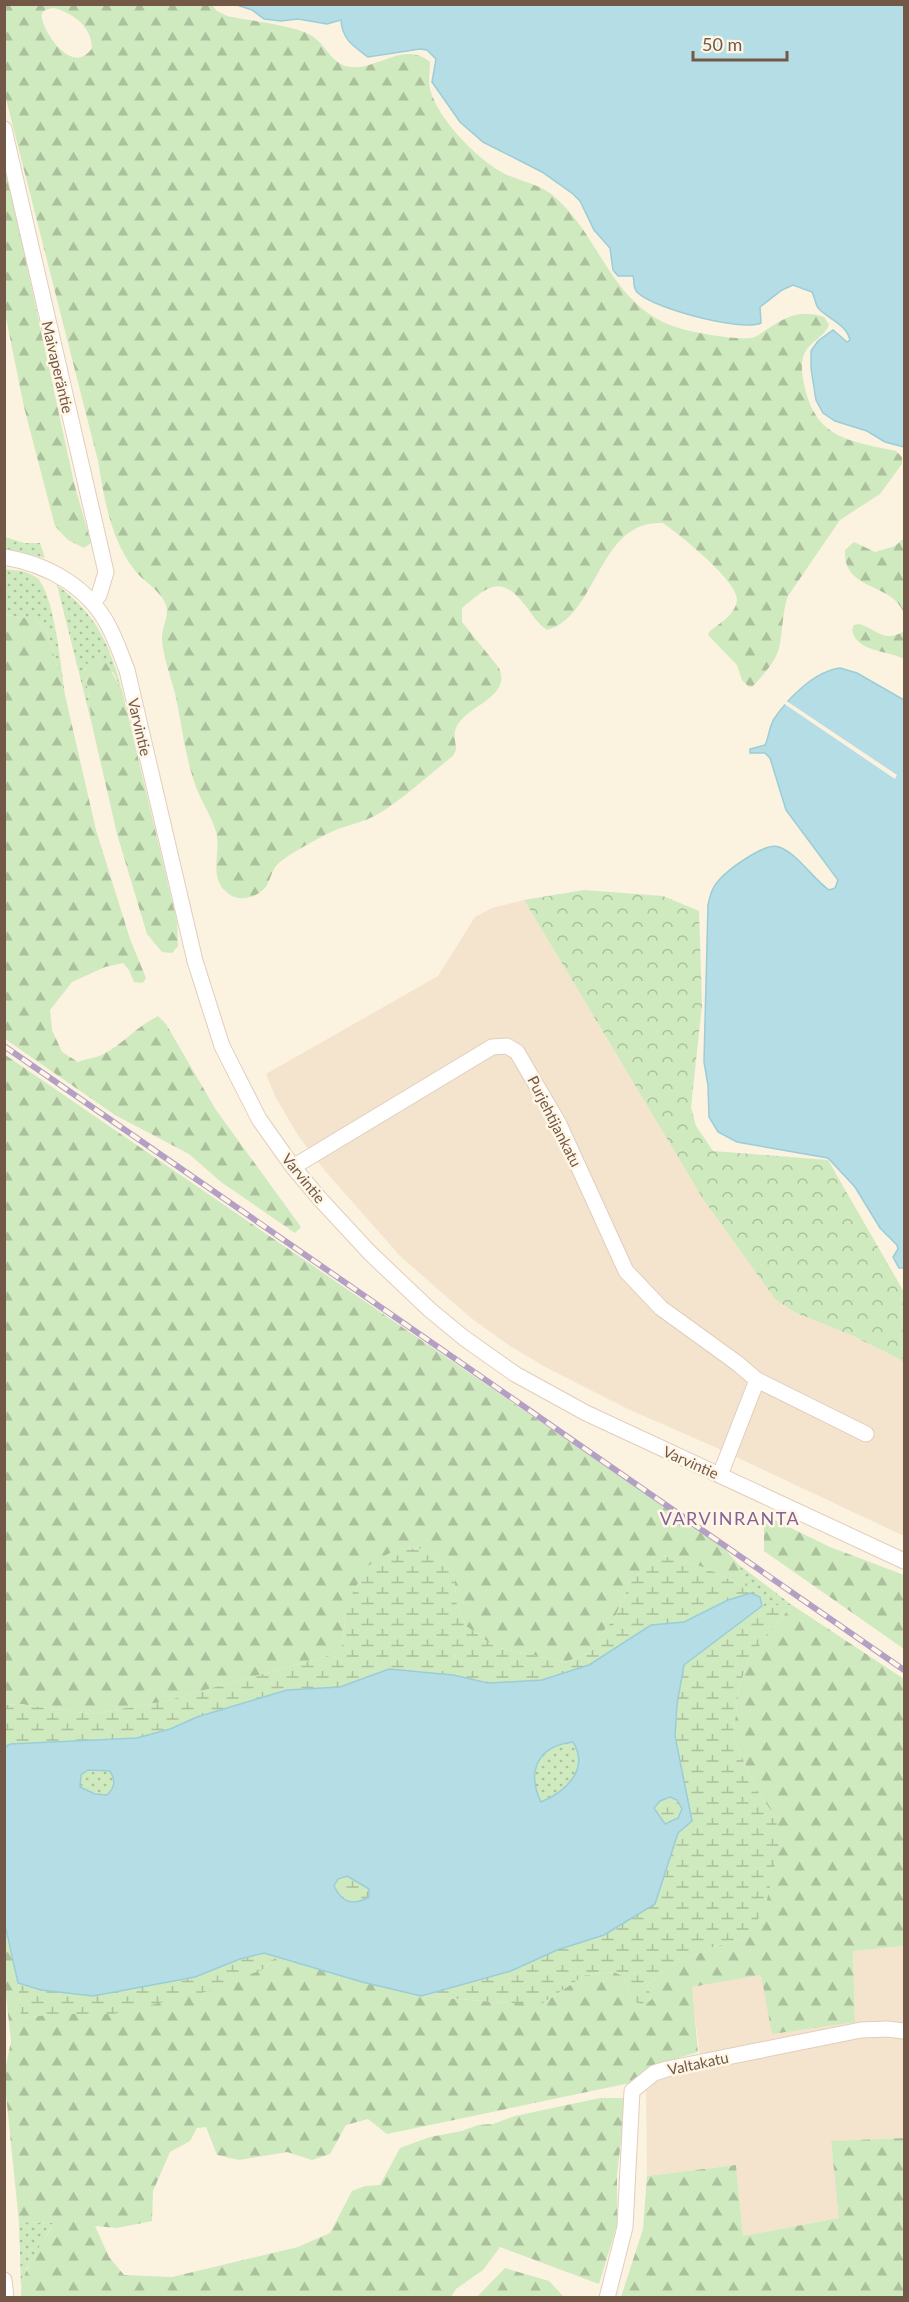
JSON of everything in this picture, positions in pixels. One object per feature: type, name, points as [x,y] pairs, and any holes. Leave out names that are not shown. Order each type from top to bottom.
[{"type":"street","name":"Maivaperäntie","points":[[4,129],[106,572],[99,595],[93,603]]},
{"type":"street","name":"Varvintie","points":[[4,557],[27,561],[48,569],[73,585],[93,603],[108,625],[127,670],[195,961],[222,1046],[259,1119],[293,1167],[348,1230],[396,1279],[464,1338],[491,1358],[557,1399],[904,1561]]},
{"type":"street","name":"Purjehtijankatu","points":[[293,1167],[492,1047],[512,1048],[521,1056],[550,1106],[626,1271],[661,1308],[758,1380],[866,1434]]},
{"type":"street","points":[[720,1475],[758,1380]]},
{"type":"street","name":"Valtakatu","points":[[607,2298],[625,2227],[632,2091],[654,2073],[667,2069],[861,2030],[904,2031]]},
{"type":"street","points":[[4,2280],[6,2298]]},
{"type":"shaded area","points":[[524,900],[703,1199],[775,1299],[794,1312],[851,1335],[899,1359],[904,1364],[904,1536],[717,1448],[630,1410],[549,1369],[510,1346],[471,1318],[400,1256],[326,1172],[299,1137],[276,1098],[266,1074],[438,976],[475,917],[492,908]]},
{"type":"shaded area","points":[[904,1946],[904,2138],[831,2141],[840,2218],[743,2236],[736,2165],[647,2176],[646,2089],[659,2079],[702,2070],[691,1987],[761,1975],[855,2022],[853,1951]]},
{"type":"green space","points":[[4,5],[212,5],[217,11],[227,16],[304,32],[317,40],[334,59],[345,66],[361,67],[401,55],[420,56],[430,62],[429,86],[434,100],[459,137],[493,167],[544,189],[556,198],[572,215],[624,290],[639,306],[658,320],[689,331],[716,336],[752,338],[794,315],[808,314],[824,317],[829,325],[803,356],[802,373],[809,402],[826,427],[850,440],[896,451],[902,457],[902,464],[880,494],[840,520],[788,596],[777,654],[768,669],[752,687],[742,680],[737,665],[708,635],[734,610],[737,600],[735,592],[706,558],[663,523],[641,526],[625,536],[611,551],[578,607],[564,621],[547,630],[508,589],[501,586],[486,589],[462,608],[462,622],[499,668],[501,678],[494,694],[461,720],[456,728],[456,750],[453,756],[378,814],[331,832],[284,859],[274,868],[264,889],[257,894],[248,898],[233,896],[221,886],[218,880],[216,832],[195,785],[188,759],[163,648],[162,636],[167,613],[166,605],[160,595],[133,568],[113,530],[98,461],[5,95]],"holes":[[[54,8],[68,13],[85,27],[92,48],[84,56],[75,57],[66,54],[45,28],[42,14]]]},
{"type":"green space","points":[[4,160],[74,483],[91,543],[84,548],[68,540],[55,526],[24,407],[4,308]]},
{"type":"green space","points":[[5,537],[24,543],[40,543],[45,558],[5,549]]},
{"type":"green space","points":[[904,538],[904,613],[898,603],[889,596],[859,580],[852,573],[846,563],[845,550],[854,542],[875,552],[895,546]]},
{"type":"green space","points":[[4,569],[23,571],[32,575],[39,580],[45,590],[53,618],[65,695],[47,631],[34,618],[20,618],[5,614]]},
{"type":"green space","points":[[57,585],[82,607],[100,631],[112,658],[122,690],[113,672],[85,665],[92,725]]},
{"type":"green space","points":[[4,614],[20,618],[34,618],[47,631],[65,695],[96,830],[130,939],[146,978],[143,983],[134,982],[123,963],[105,967],[72,982],[50,1010],[52,1030],[62,1052],[78,1062],[102,1055],[158,1016],[166,1024],[216,1110],[301,1227],[295,1233],[221,1182],[189,1154],[115,1115],[5,1039]]},
{"type":"green space","points":[[859,624],[886,636],[897,635],[904,631],[904,659],[859,643],[852,630],[854,625]]},
{"type":"green space","points":[[96,658],[105,661],[122,690],[177,922],[178,946],[172,953],[162,952],[147,934],[117,834],[92,725],[85,665]]},
{"type":"green space","points":[[584,890],[663,896],[699,911],[702,1005],[691,1107],[696,1126],[713,1151],[828,1160],[904,1292],[904,1364],[899,1359],[851,1335],[794,1312],[775,1299],[703,1199],[524,900]]},
{"type":"green space","points":[[4,1054],[723,1547],[738,1564],[751,1593],[709,1570],[662,1556],[631,1581],[614,1619],[600,1635],[590,1653],[565,1662],[495,1647],[466,1626],[457,1606],[454,1575],[431,1549],[398,1548],[347,1604],[342,1646],[331,1655],[162,1702],[90,1714],[20,1704],[5,1705]]},
{"type":"green space","points":[[764,1515],[830,1547],[904,1575],[904,1649],[764,1551]]},
{"type":"green space","points":[[398,1548],[431,1549],[454,1575],[457,1606],[466,1626],[495,1647],[565,1662],[590,1653],[600,1635],[614,1619],[631,1581],[662,1556],[709,1570],[751,1593],[728,1600],[684,1622],[651,1625],[589,1665],[542,1680],[488,1683],[453,1675],[389,1669],[340,1687],[286,1690],[137,1738],[10,1744],[5,1749],[5,1705],[20,1704],[90,1714],[162,1702],[331,1655],[342,1646],[347,1604],[366,1567]]},
{"type":"green space","points":[[738,1564],[792,1605],[762,1606],[760,1597],[751,1593]]},
{"type":"green space","points":[[792,1605],[904,1679],[904,1946],[853,1951],[855,2022],[772,2034],[761,1975],[692,1987],[698,2052],[655,2065],[630,2083],[387,2134],[368,2119],[346,2125],[330,2154],[312,2160],[287,2152],[239,2160],[217,2155],[206,2127],[197,2128],[190,2141],[170,2152],[153,2191],[152,2221],[117,2228],[95,2226],[109,2257],[124,2275],[172,2277],[298,2247],[330,2233],[352,2191],[365,2186],[380,2185],[400,2148],[430,2137],[462,2131],[478,2125],[493,2124],[515,2116],[600,2098],[623,2098],[624,2117],[617,2174],[617,2225],[599,2284],[500,2247],[483,2270],[456,2289],[451,2297],[21,2297],[24,2277],[32,2258],[54,2223],[19,2222],[4,2075],[11,2041],[5,1987],[4,1925],[18,1983],[21,2019],[50,2014],[114,2014],[264,1969],[278,1955],[362,1982],[421,1996],[508,2003],[543,2003],[585,1975],[614,1972],[623,1976],[632,2000],[652,1999],[647,1985],[672,1965],[713,1947],[745,1938],[776,1818],[756,1789],[733,1737],[739,1688],[748,1660]]},
{"type":"green space","points":[[792,1605],[748,1660],[739,1688],[733,1737],[756,1789],[776,1818],[779,1847],[765,1909],[745,1938],[713,1947],[672,1965],[647,1985],[652,1999],[644,2006],[632,2000],[623,1976],[614,1972],[585,1975],[543,2003],[508,2003],[421,1996],[511,1971],[557,1950],[604,1935],[655,1904],[678,1833],[692,1821],[675,1736],[677,1704],[684,1665],[762,1606]]},
{"type":"green space","points":[[573,1742],[578,1762],[572,1779],[566,1786],[541,1803],[535,1781],[538,1762],[551,1749]]},
{"type":"green space","points":[[88,1770],[110,1771],[114,1784],[107,1795],[95,1794],[79,1787],[81,1775]]},
{"type":"green space","points":[[670,1797],[677,1800],[682,1809],[678,1818],[665,1824],[654,1808],[660,1801]]},
{"type":"green space","points":[[354,1872],[370,1889],[364,1907],[341,1903],[316,1876]]},
{"type":"green space","points":[[264,1953],[278,1955],[264,1969],[205,1992],[114,2014],[50,2014],[21,2019],[18,1983],[41,1990],[65,1992]]},
{"type":"green space","points":[[904,2138],[904,2297],[621,2297],[643,2229],[647,2176],[736,2165],[743,2236],[839,2218],[831,2141]]},
{"type":"green space","points":[[19,2222],[54,2223],[26,2269],[21,2287]]},
{"type":"green space","points":[[505,2268],[549,2281],[564,2297],[477,2297]]},
{"type":"water","points":[[237,5],[904,5],[904,447],[885,442],[867,431],[835,421],[823,413],[816,400],[811,351],[818,341],[833,330],[847,342],[850,340],[845,330],[818,307],[812,292],[793,285],[782,290],[760,307],[761,323],[751,325],[698,317],[647,299],[636,291],[633,276],[618,276],[613,270],[610,248],[594,230],[580,201],[573,194],[542,172],[483,142],[460,122],[432,82],[436,59],[427,50],[420,49],[368,57],[346,37],[341,20],[327,24],[298,19],[281,21],[264,19],[252,10]]},
{"type":"water","points":[[840,668],[857,673],[904,700],[904,1268],[899,1268],[893,1257],[898,1249],[897,1245],[880,1228],[855,1187],[828,1158],[737,1142],[718,1132],[709,1117],[708,1085],[704,1062],[708,905],[715,886],[739,863],[756,852],[773,847],[786,850],[829,890],[835,888],[838,880],[786,810],[770,758],[765,753],[750,753],[750,749],[765,745],[774,719],[803,687],[821,674]]},
{"type":"water","points":[[751,1593],[760,1597],[762,1606],[684,1665],[677,1704],[675,1736],[692,1821],[678,1833],[655,1904],[604,1935],[557,1950],[511,1971],[421,1996],[362,1982],[264,1953],[240,1959],[195,1977],[93,1996],[41,1990],[18,1983],[5,1925],[4,1749],[10,1744],[137,1738],[287,1690],[340,1687],[389,1669],[453,1675],[488,1683],[542,1680],[589,1665],[651,1625],[684,1622],[728,1600]],"holes":[[[573,1742],[579,1762],[577,1771],[566,1786],[541,1802],[537,1791],[535,1770],[544,1755],[561,1744]],[[88,1770],[110,1771],[114,1781],[113,1787],[107,1795],[95,1794],[80,1787],[81,1775]],[[670,1797],[677,1800],[682,1809],[678,1818],[665,1824],[654,1808],[660,1801]],[[347,1876],[369,1889],[369,1897],[353,1902],[344,1899],[334,1886],[338,1879]]]},
{"type":"pier","points":[[785,700],[897,775],[895,779],[783,703]]},
{"type":"railway","points":[[4,1046],[904,1670]]},
{"type":"district","name":"VARVINRANTA","points":[[730,1518]]}]
